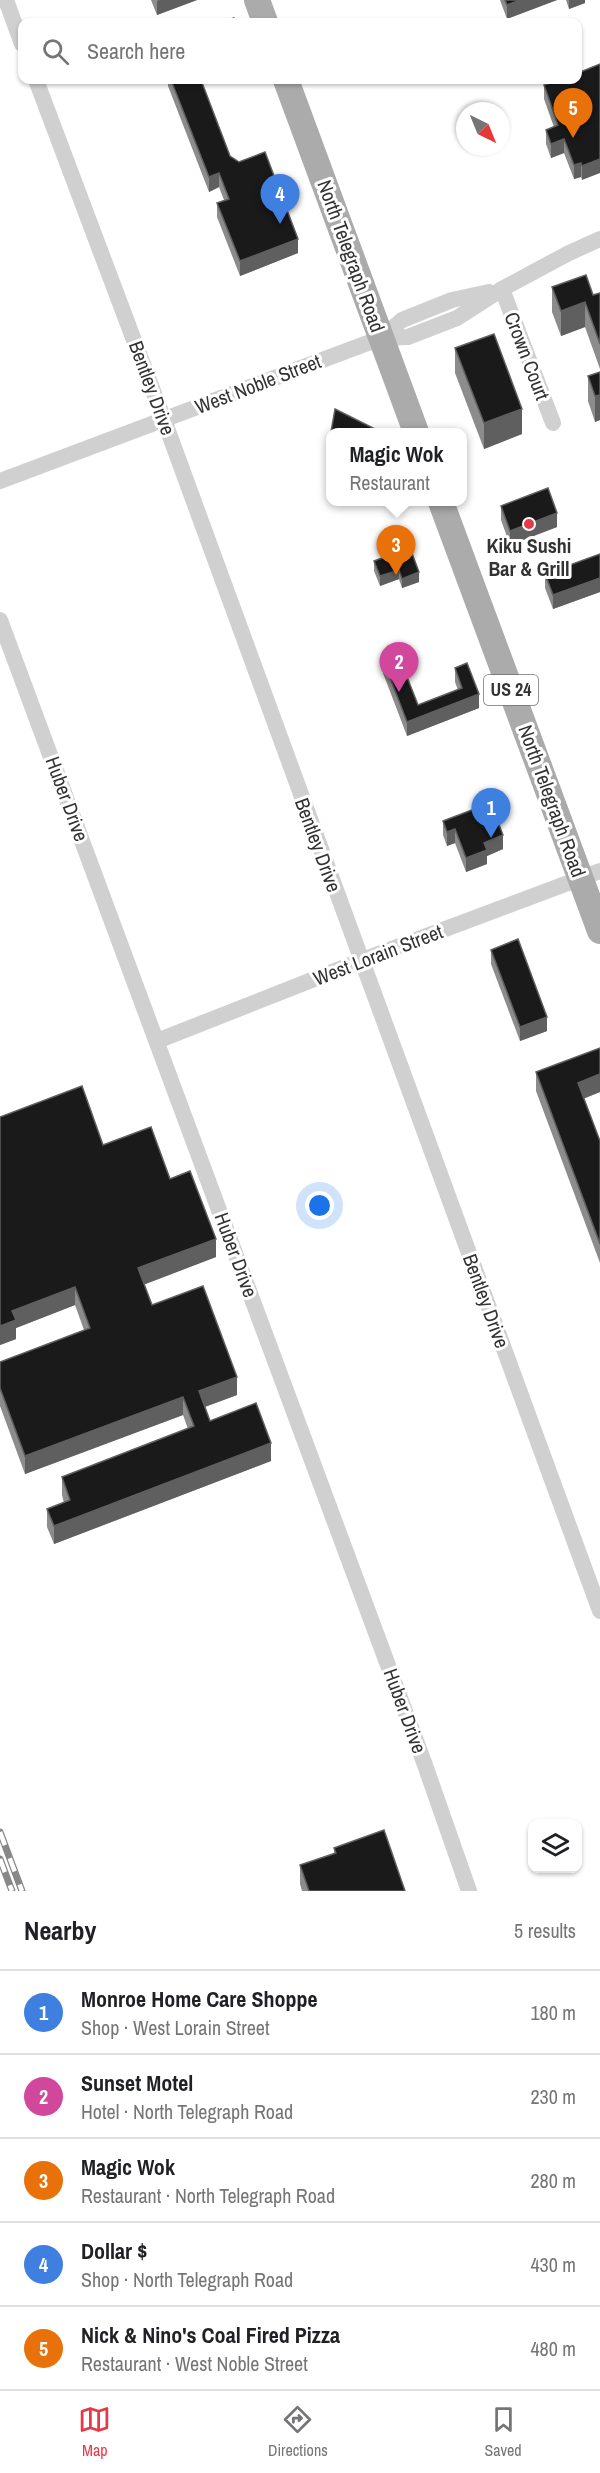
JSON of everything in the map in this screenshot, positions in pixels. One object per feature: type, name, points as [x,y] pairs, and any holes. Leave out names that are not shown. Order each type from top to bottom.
[{"type":"main road","points":[[257,0],[264,18]]},
{"type":"main road","name":"North Telegraph Road","points":[[287,84],[415,428]]},
{"type":"main road","name":"North Telegraph Road","points":[[443,506],[590,875],[600,931]]},
{"type":"street","points":[[6,0],[18,33]]},
{"type":"street","name":"Bentley Drive","points":[[38,84],[164,420],[360,961],[600,1611]]},
{"type":"street","name":"West Noble Street","points":[[0,482],[381,338],[408,337],[457,318],[502,289],[600,239]]},
{"type":"street","name":"Crown Court","points":[[502,289],[553,423]]},
{"type":"street","name":"Huber Drive","points":[[0,620],[421,1754],[469,1891]]},
{"type":"street","name":"West Lorain Street","points":[[157,1041],[360,961],[590,875]]},
{"type":"building","points":[[505,0],[520,0],[507,5]]},
{"type":"building","points":[[600,64],[600,159],[582,166],[581,163],[574,165],[564,139],[551,144],[546,130],[558,125],[544,85],[582,84],[582,71]]},
{"type":"building","points":[[173,84],[203,84],[230,156],[239,162],[265,152],[298,239],[240,261],[217,203],[229,199],[219,173],[209,177]]},
{"type":"building","points":[[586,275],[593,295],[600,293],[600,344],[585,302],[561,311],[552,287]]},
{"type":"building","points":[[494,334],[522,409],[484,423],[455,348]]},
{"type":"building","points":[[600,372],[600,395],[595,396],[588,376]]},
{"type":"building","points":[[335,409],[373,428],[332,428]]},
{"type":"building","points":[[548,488],[557,513],[510,531],[501,506]]},
{"type":"building","points":[[410,548],[419,572],[402,579],[399,570],[380,576],[374,561]]},
{"type":"building","points":[[600,554],[600,578],[553,595],[545,574]]},
{"type":"building","points":[[398,654],[418,705],[462,688],[455,668],[467,663],[479,694],[407,722],[383,659]]},
{"type":"building","points":[[493,809],[503,835],[484,843],[487,850],[466,858],[455,829],[447,832],[443,821],[472,810],[474,815]]},
{"type":"building","points":[[518,939],[547,1017],[520,1027],[491,950]]},
{"type":"building","points":[[600,1048],[600,1074],[578,1083],[600,1141],[600,1244],[536,1072]]},
{"type":"building","points":[[82,1086],[103,1145],[151,1127],[170,1179],[190,1171],[216,1239],[138,1268],[152,1305],[203,1286],[237,1377],[199,1391],[210,1421],[256,1403],[271,1443],[54,1526],[47,1509],[70,1500],[62,1477],[194,1426],[183,1397],[25,1456],[0,1388],[0,1362],[90,1328],[75,1287],[12,1311],[16,1320],[0,1326],[0,1117]]},
{"type":"building","points":[[384,1830],[405,1891],[309,1891],[300,1865],[336,1853],[334,1848]]},
{"type":"railway","points":[[0,1832],[22,1891]]},
{"type":"railway","points":[[0,1859],[12,1891]]},
{"type":"place","name":"Nick & Nino's Coal Fired Pizza","points":[[573,138]]},
{"type":"place","name":"Dollar $","points":[[280,224]]},
{"type":"place","name":"Kiku Sushi Bar & Grill","points":[[529,524]]},
{"type":"place","name":"Magic Wok","points":[[396,575]]},
{"type":"place","name":"Sunset Motel","points":[[399,692]]},
{"type":"place","name":"Monroe Home Care Shoppe","points":[[491,838]]}]
